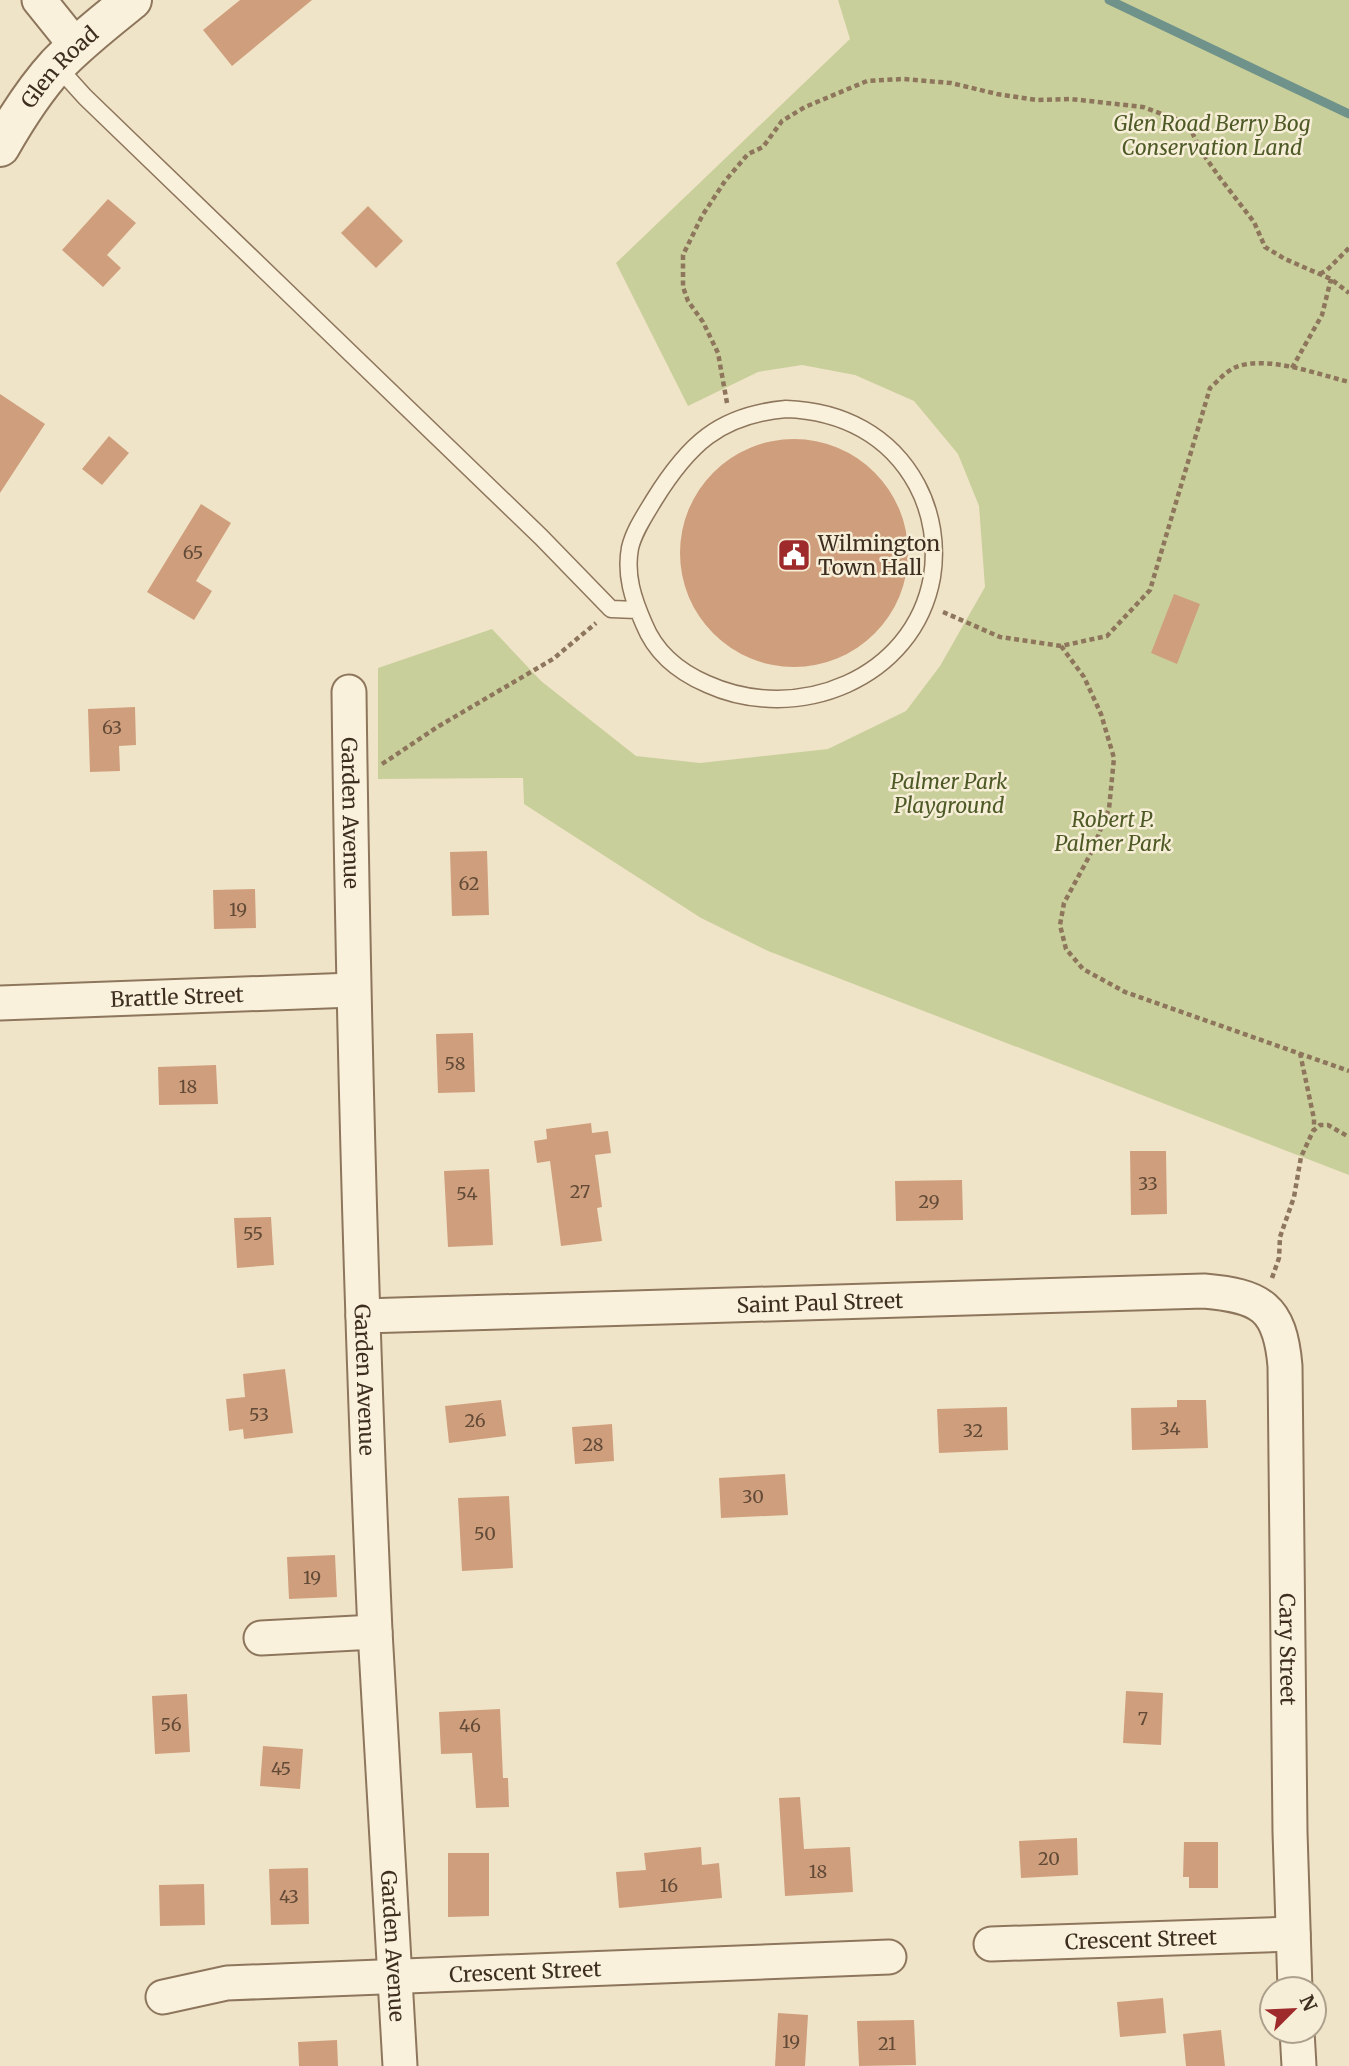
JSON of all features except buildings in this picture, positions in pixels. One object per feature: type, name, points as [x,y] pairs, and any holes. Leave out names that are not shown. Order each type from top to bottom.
[{"type":"street","points":[[39,0],[66,56]]},
{"type":"street","name":"Glen Road","points":[[0,147],[44,81],[66,56],[132,0]]},
{"type":"street","name":"Garden Avenue","points":[[349,692],[353,990],[363,1316],[375,1632],[400,2066]]},
{"type":"street","name":"Brattle Street","points":[[0,1003],[353,990]]},
{"type":"street","name":"Saint Paul Street","points":[[363,1316],[1204,1292],[1242,1296],[1262,1307]]},
{"type":"street","name":"Cary Street","points":[[1262,1307],[1281,1336],[1285,1366],[1294,1975]]},
{"type":"street","points":[[261,1638],[375,1632]]},
{"type":"street","name":"Crescent Street","points":[[991,1944],[1293,1934]]},
{"type":"street","name":"Crescent Street","points":[[163,1997],[228,1983],[889,1957]]},
{"type":"street","points":[[1298,2045],[1299,2066]]},
{"type":"lane","points":[[66,56],[85,97],[541,537],[611,609],[638,610]]},
{"type":"lane","points":[[777,409],[806,409],[824,412],[859,426],[889,448],[913,478],[922,494],[930,521],[934,549],[925,604],[901,645],[881,664],[866,675],[832,691],[778,699],[729,694],[679,670],[649,638],[630,584],[627,564],[631,543],[641,521],[675,468],[700,440],[732,421],[777,409]]},
{"type":"path","points":[[732,421],[723,390],[718,353],[703,322],[688,301],[683,287],[682,255],[702,216],[725,181],[748,154],[763,147],[782,121],[805,107],[867,81],[903,79],[951,83],[1037,100],[1071,99],[1143,107],[1181,121],[1192,132],[1220,178],[1254,222],[1265,247],[1284,259],[1331,279],[1349,293]]},
{"type":"path","points":[[1320,274],[1349,248]]},
{"type":"path","points":[[1292,368],[1322,315],[1331,279]]},
{"type":"path","points":[[925,604],[1000,637],[1061,646],[1107,636],[1150,590],[1210,388],[1233,368],[1254,362],[1292,368],[1349,383]]},
{"type":"path","points":[[350,797],[375,769],[395,753],[553,659],[611,609]]},
{"type":"path","points":[[1061,646],[1084,677],[1101,714],[1114,758],[1109,809],[1091,853],[1064,903],[1060,925],[1066,948],[1083,969],[1125,992],[1349,1071]]},
{"type":"path","points":[[1300,1053],[1314,1119],[1314,1131]]},
{"type":"path","points":[[1262,1307],[1279,1258],[1280,1237],[1294,1198],[1301,1157],[1314,1131],[1320,1125],[1328,1125],[1349,1137]]},
{"type":"green space","name":"Robert P. Palmer Park","points":[[838,0],[1349,0],[1349,1175],[768,951],[701,918],[524,804],[523,778],[378,779],[378,668],[492,629],[541,681],[636,756],[700,763],[828,749],[906,711],[940,666],[985,587],[979,506],[958,454],[914,401],[855,375],[802,365],[758,372],[688,406],[616,263],[850,39]]},
{"type":"waterway","points":[[1109,0],[1349,114]]},
{"type":"place","name":"Wilmington Town Hall","points":[[794,555]]},
{"type":"park label","name":"Glen Road Berry Bog Conservation Land","points":[[1212,135]]},
{"type":"park label","name":"Palmer Park Playground","points":[[949,793]]}]
